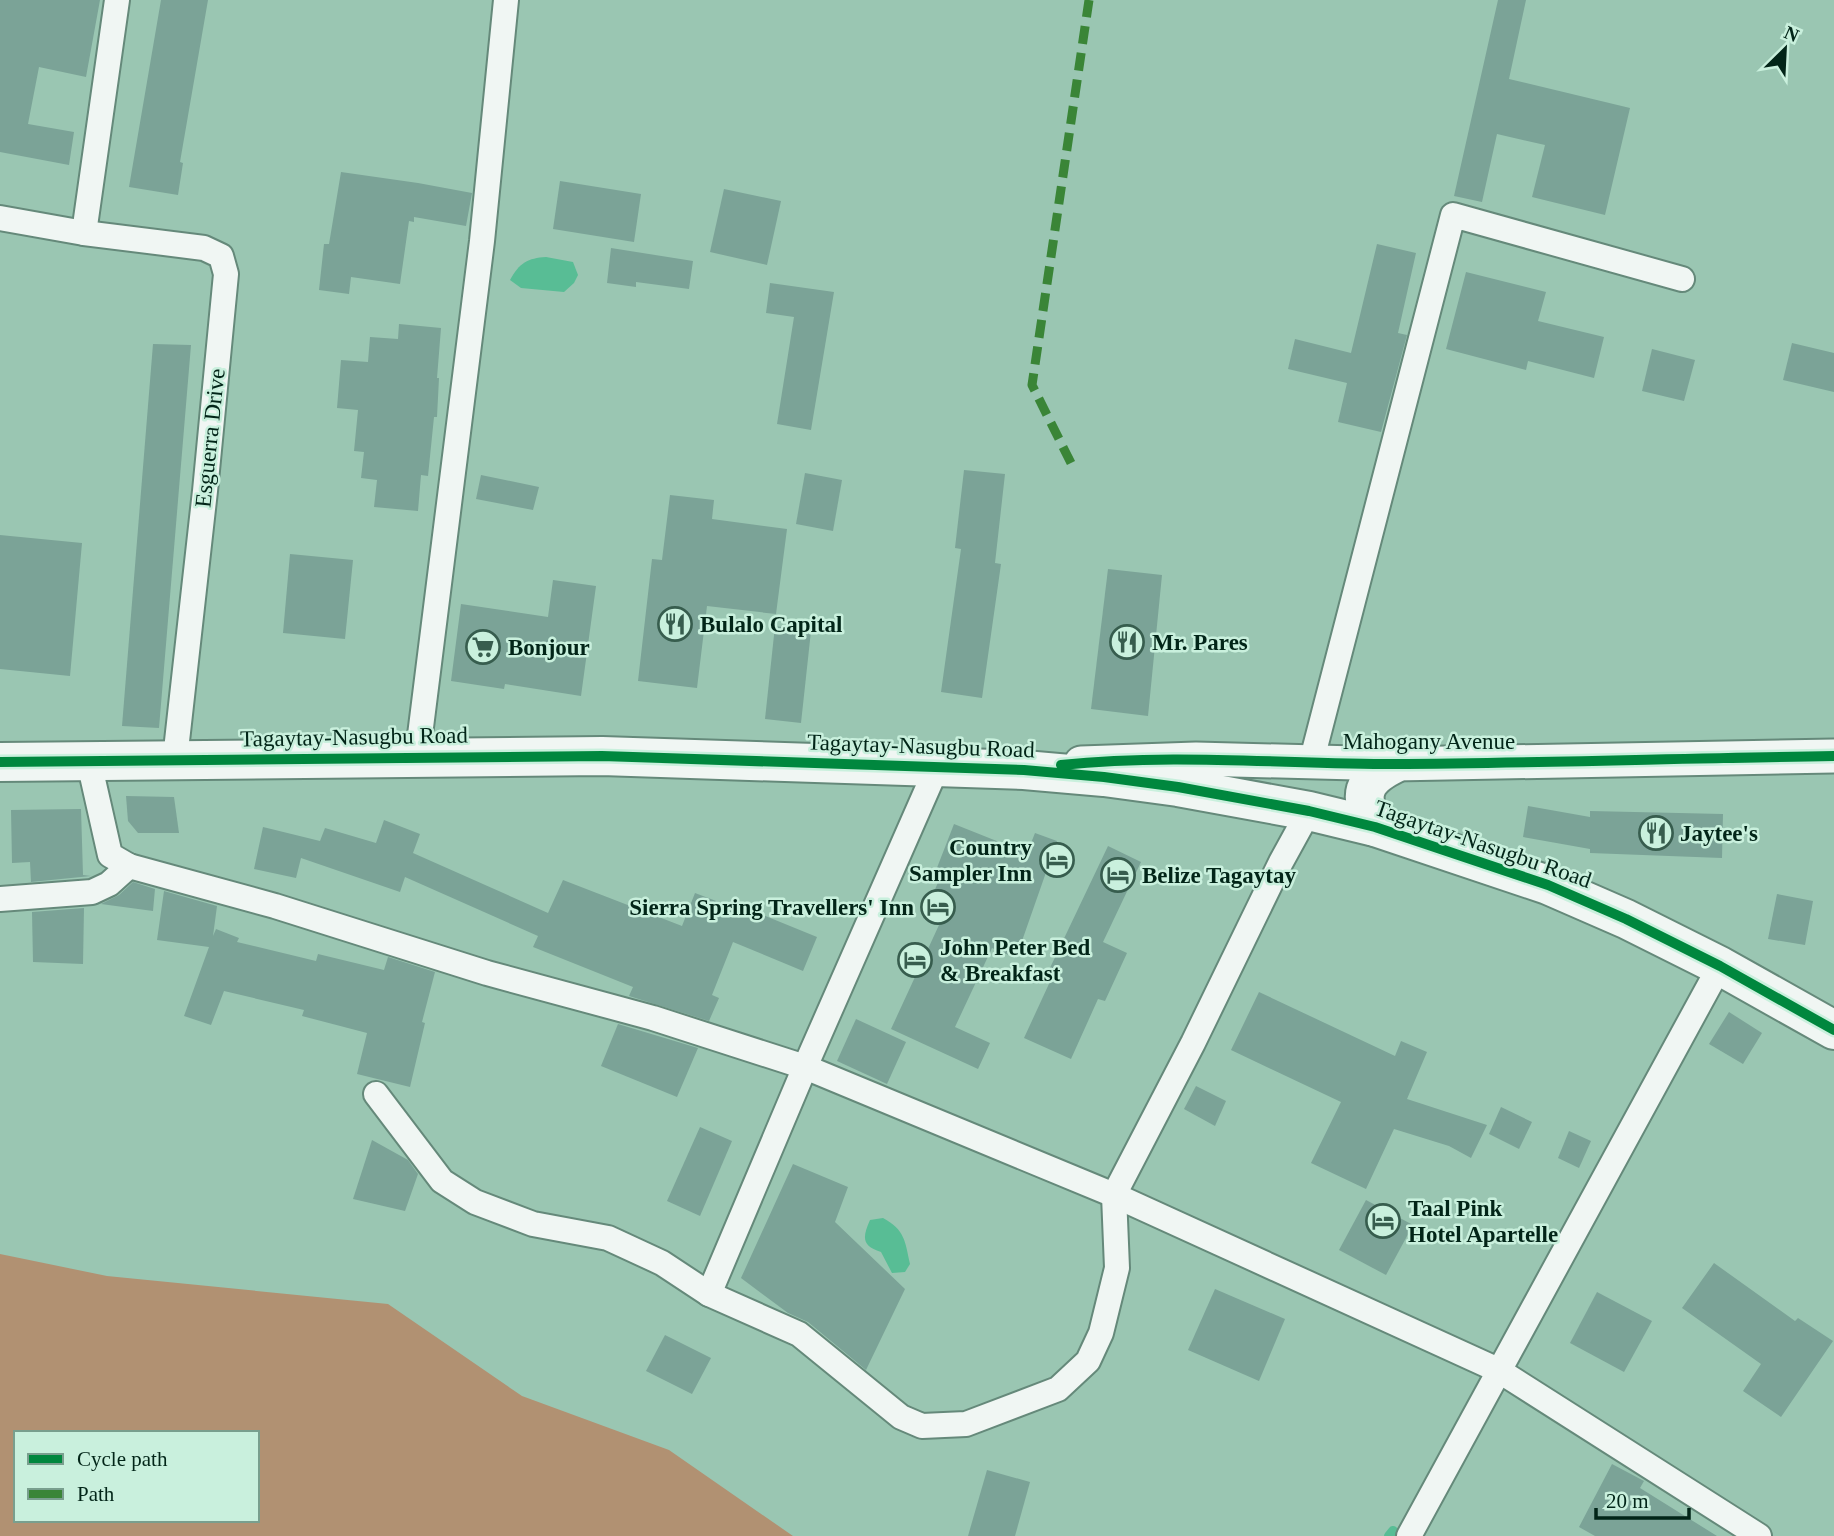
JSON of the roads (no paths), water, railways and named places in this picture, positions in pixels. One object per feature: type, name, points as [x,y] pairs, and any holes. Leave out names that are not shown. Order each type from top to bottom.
[{"type":"main road","name":"Tagaytay-Nasugbu Road","points":[[0,762],[602,756],[1024,769],[1178,787],[1309,811],[1375,827],[1548,886],[1626,919],[1720,966],[1834,1030]]},
{"type":"main road","name":"Mahogany Avenue","points":[[1024,769],[1098,761],[1196,759],[1394,764],[1834,756]]},
{"type":"main road","points":[[1375,827],[1366,811],[1364,797],[1368,782],[1378,772],[1394,764]]},
{"type":"street","points":[[84,233],[117,0]]},
{"type":"street","points":[[417,759],[480,254],[506,0]]},
{"type":"street","points":[[1311,763],[1453,215],[1682,279]]},
{"type":"street","name":"Esguerra Drive","points":[[0,218],[84,233],[204,248],[221,257],[226,274],[175,759]]},
{"type":"street","points":[[89,762],[110,855],[130,866],[275,906],[486,973],[653,1018],[806,1067],[1114,1195],[1498,1370],[1759,1536]]},
{"type":"street","points":[[709,1294],[937,767]]},
{"type":"street","points":[[376,1094],[442,1181],[475,1202],[533,1224],[608,1238],[662,1263],[709,1294],[799,1334],[901,1417],[922,1426],[966,1423],[1058,1389],[1088,1361],[1101,1333],[1117,1268],[1114,1195],[1309,811]]},
{"type":"street","points":[[0,899],[92,892],[109,884],[130,866]]},
{"type":"street","points":[[1409,1536],[1720,966]]},
{"type":"waterway","points":[[1389,1536],[1393,1531]]},
{"type":"place","name":"Bulalo Capital","points":[[675,624]]},
{"type":"place","name":"Mr. Pares","points":[[1127,642]]},
{"type":"place","name":"Bonjour","points":[[483,647]]},
{"type":"place","name":"Jaytee's","points":[[1656,833]]},
{"type":"place","name":"Country Sampler Inn","points":[[1057,860]]},
{"type":"place","name":"Belize Tagaytay","points":[[1118,875]]},
{"type":"place","name":"Sierra Spring Travellers' Inn","points":[[938,907]]},
{"type":"place","name":"John Peter Bed & Breakfast","points":[[915,960]]},
{"type":"place","name":"Taal Pink Hotel Apartelle","points":[[1383,1221]]}]
